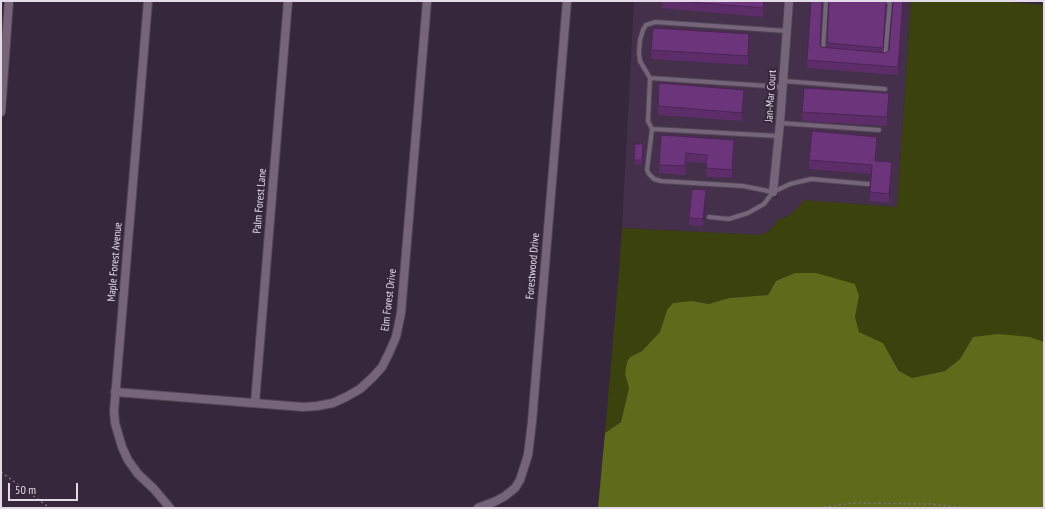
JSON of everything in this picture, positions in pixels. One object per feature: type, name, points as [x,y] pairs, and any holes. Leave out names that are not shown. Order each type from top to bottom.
[{"type":"street","points":[[1,112],[9,1]]},
{"type":"street","name":"Maple Forest Avenue","points":[[148,1],[114,411],[115,423],[122,447],[128,460],[138,474],[154,489],[170,508]]},
{"type":"street","name":"Palm Forest Lane","points":[[255,403],[288,1]]},
{"type":"street","name":"Elm Forest Drive","points":[[115,392],[303,407],[317,406],[346,397],[360,388],[382,367],[390,353],[396,337],[401,313],[427,1]]},
{"type":"street","name":"Forestwood Drive","points":[[478,508],[496,502],[515,488],[520,480],[528,455],[567,1]]},
{"type":"street","name":"Jan-Mar Court","points":[[773,192],[779,136],[789,1]]},
{"type":"lane","points":[[826,1],[823,53],[831,54]]},
{"type":"lane","points":[[878,57],[886,58],[890,2],[883,1]]},
{"type":"lane","points":[[773,192],[743,186],[661,181],[654,179],[649,174],[647,170],[652,129],[648,121],[650,78],[640,62],[639,53],[643,30],[646,25],[652,22],[787,31]]},
{"type":"lane","points":[[650,78],[885,89]]},
{"type":"lane","points":[[780,124],[879,130]]},
{"type":"lane","points":[[652,129],[779,136]]},
{"type":"lane","points":[[709,217],[729,219],[748,213],[764,204],[773,192],[790,184],[811,179],[868,184]]},
{"type":"path","points":[[1,472],[50,508]]},
{"type":"path","points":[[818,508],[853,503],[930,504],[969,508]]},
{"type":"shaded area","points":[[634,1],[784,1],[776,123],[768,196],[777,198],[785,124],[794,1],[911,1],[897,207],[803,200],[803,202],[790,215],[778,220],[770,230],[761,235],[622,228]]},
{"type":"green space","points":[[911,1],[995,1],[1044,5],[1044,342],[1030,337],[973,337],[960,359],[945,371],[912,378],[900,371],[883,343],[859,332],[855,317],[859,296],[776,281],[768,295],[729,298],[709,304],[692,301],[667,310],[660,332],[642,351],[630,357],[625,374],[629,388],[621,422],[605,433],[622,228],[761,235],[770,230],[778,220],[790,215],[803,202],[803,200],[897,207]]},
{"type":"green space","points":[[795,273],[816,273],[855,284],[859,296],[855,317],[859,332],[883,343],[899,371],[912,378],[945,371],[960,359],[973,337],[999,334],[1030,337],[1044,342],[1044,508],[598,508],[605,433],[621,422],[629,388],[625,374],[627,362],[630,357],[642,351],[660,332],[667,310],[673,303],[692,301],[709,304],[729,298],[768,295],[776,281]]},
{"type":"building","points":[[678,1],[764,1],[763,8]]},
{"type":"building","points":[[811,1],[822,1],[821,47],[886,53],[889,50],[893,1],[903,1],[898,67],[807,60]]},
{"type":"building","points":[[829,1],[886,1],[883,48],[827,43]]},
{"type":"building","points":[[653,28],[749,34],[748,56],[651,50]]},
{"type":"building","points":[[659,83],[744,90],[742,113],[658,106]]},
{"type":"building","points":[[804,88],[889,93],[887,117],[802,112]]},
{"type":"building","points":[[812,131],[877,137],[875,161],[892,162],[889,194],[870,192],[872,165],[809,160]]},
{"type":"building","points":[[661,135],[734,140],[732,170],[706,168],[707,155],[686,153],[685,166],[659,165]]},
{"type":"building","points":[[635,144],[643,144],[642,160],[634,160]]},
{"type":"building","points":[[692,189],[706,190],[703,219],[689,218]]}]
